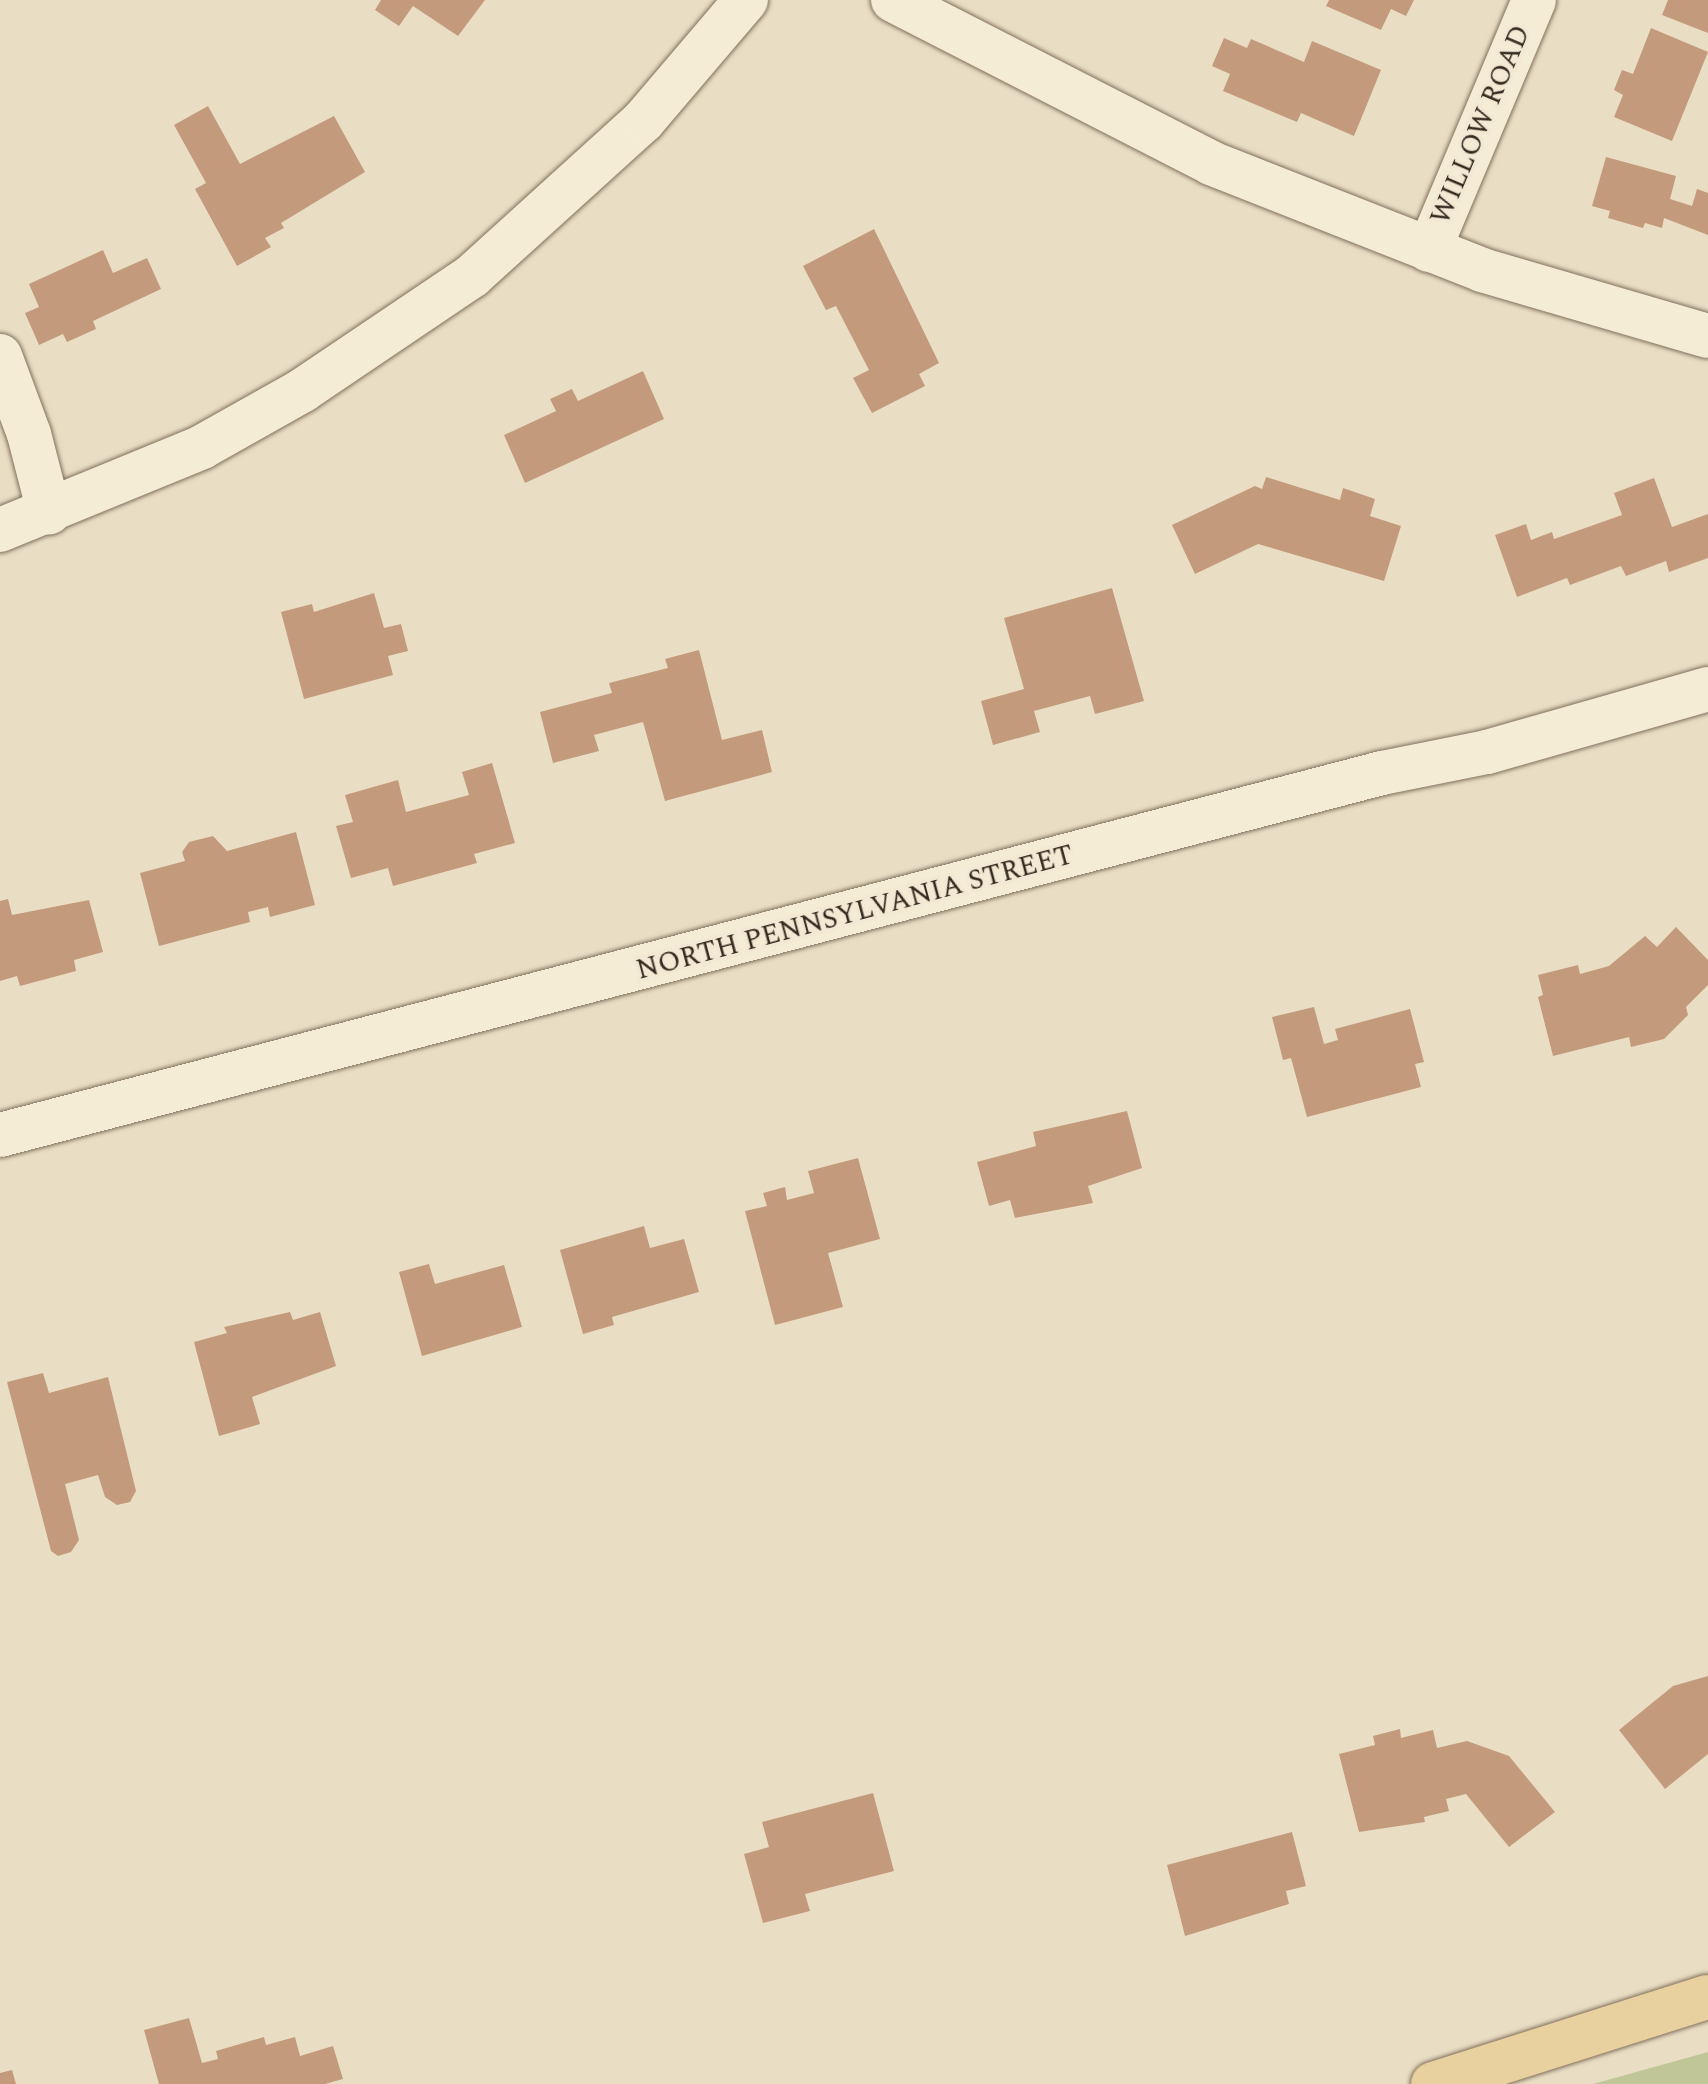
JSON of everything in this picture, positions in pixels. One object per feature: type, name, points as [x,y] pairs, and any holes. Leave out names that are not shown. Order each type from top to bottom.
[{"type":"main road","points":[[1433,2084],[1708,1997]]},
{"type":"street","points":[[0,530],[202,447],[303,390],[472,276],[643,121],[746,0]]},
{"type":"street","points":[[893,0],[1211,163],[1429,250],[1595,306],[1708,336]]},
{"type":"street","name":"WILLOW ROAD","points":[[1429,250],[1534,0]]},
{"type":"street","points":[[0,356],[29,434],[49,512]]},
{"type":"street","name":"NORTH PENNSYLVANIA STREET","points":[[0,1135],[1382,773],[1501,748],[1708,689]]},
{"type":"green space","points":[[1708,2052],[1708,2084],[1593,2084]]},
{"type":"building","points":[[381,0],[485,0],[458,36],[413,6],[399,26],[375,10]]},
{"type":"building","points":[[1329,0],[1414,0],[1406,16],[1391,9],[1381,30],[1326,6]]},
{"type":"building","points":[[1668,0],[1708,0],[1708,33],[1662,15]]},
{"type":"building","points":[[1651,28],[1708,52],[1672,141],[1614,117],[1623,95],[1614,90],[1622,70],[1633,74]]},
{"type":"building","points":[[1224,38],[1247,48],[1251,39],[1304,62],[1312,41],[1381,70],[1354,136],[1301,113],[1297,122],[1223,91],[1230,74],[1212,66]]},
{"type":"building","points":[[208,106],[240,164],[334,116],[365,172],[281,223],[284,228],[265,238],[271,247],[237,266],[195,189],[206,183],[174,125]]},
{"type":"building","points":[[1606,157],[1676,176],[1670,199],[1692,206],[1697,189],[1708,193],[1708,235],[1664,218],[1662,228],[1645,223],[1643,228],[1608,218],[1610,211],[1592,206]]},
{"type":"building","points":[[874,229],[939,363],[919,374],[925,386],[872,413],[853,378],[869,370],[836,306],[826,310],[803,266]]},
{"type":"building","points":[[103,250],[113,273],[147,258],[161,289],[93,321],[96,329],[67,342],[63,334],[39,345],[25,313],[39,307],[29,284]]},
{"type":"building","points":[[643,371],[664,419],[525,483],[504,435],[556,411],[550,399],[572,389],[578,401]]},
{"type":"building","points":[[1266,477],[1340,500],[1343,488],[1375,499],[1370,516],[1401,526],[1384,581],[1258,544],[1195,574],[1172,525],[1255,486],[1262,489]]},
{"type":"building","points":[[1654,478],[1672,527],[1708,514],[1708,558],[1669,572],[1666,561],[1626,576],[1621,566],[1570,585],[1567,578],[1517,597],[1495,535],[1526,524],[1531,540],[1552,532],[1554,539],[1622,515],[1614,493]]},
{"type":"building","points":[[1112,588],[1144,701],[1095,714],[1090,696],[1034,711],[1040,732],[993,745],[981,701],[1024,689],[1004,618]]},
{"type":"building","points":[[374,593],[384,628],[401,624],[408,651],[388,656],[393,675],[304,699],[281,612],[312,604],[314,612]]},
{"type":"building","points":[[699,650],[722,740],[762,730],[772,772],[665,801],[643,722],[594,735],[599,751],[553,763],[540,712],[612,693],[609,683],[668,668],[665,659]]},
{"type":"building","points":[[492,763],[515,843],[474,854],[477,863],[393,886],[388,868],[351,878],[336,826],[353,822],[345,795],[398,780],[406,812],[469,795],[462,772]]},
{"type":"building","points":[[296,832],[315,905],[270,917],[268,907],[248,912],[250,922],[159,946],[140,873],[185,861],[182,852],[189,842],[213,836],[227,851]]},
{"type":"building","points":[[8,899],[12,915],[89,900],[103,952],[74,960],[76,971],[20,986],[17,976],[0,981],[0,901]]},
{"type":"building","points":[[1676,927],[1708,960],[1708,985],[1686,1007],[1688,1015],[1664,1039],[1631,1047],[1629,1037],[1553,1056],[1538,997],[1543,995],[1538,975],[1578,965],[1580,974],[1609,966],[1645,936],[1657,947]]},
{"type":"building","points":[[1314,1007],[1324,1044],[1338,1040],[1335,1029],[1410,1009],[1424,1062],[1415,1064],[1421,1087],[1307,1117],[1291,1058],[1283,1060],[1272,1017]]},
{"type":"building","points":[[1127,1111],[1142,1168],[1088,1186],[1093,1203],[1015,1218],[1010,1200],[989,1206],[977,1162],[1036,1146],[1033,1132]]},
{"type":"building","points":[[858,1158],[880,1239],[828,1253],[843,1307],[775,1325],[745,1211],[767,1206],[763,1193],[785,1187],[787,1200],[814,1193],[808,1171]]},
{"type":"building","points":[[644,1226],[650,1248],[684,1239],[699,1292],[612,1317],[614,1325],[583,1334],[560,1250]]},
{"type":"building","points":[[429,1264],[435,1284],[504,1265],[522,1327],[422,1356],[399,1272]]},
{"type":"building","points":[[290,1312],[293,1320],[320,1312],[336,1366],[252,1397],[260,1424],[219,1436],[194,1342],[227,1333],[224,1327]]},
{"type":"building","points":[[43,1373],[49,1393],[108,1377],[136,1491],[130,1502],[117,1505],[105,1497],[98,1475],[65,1484],[79,1540],[71,1552],[58,1556],[51,1551],[7,1382]]},
{"type":"building","points":[[1708,1676],[1708,1754],[1665,1789],[1619,1730],[1673,1686]]},
{"type":"building","points":[[1400,1729],[1401,1738],[1433,1730],[1437,1748],[1467,1741],[1509,1756],[1555,1812],[1509,1847],[1466,1794],[1446,1799],[1449,1811],[1424,1817],[1425,1822],[1359,1832],[1339,1754],[1375,1745],[1373,1736]]},
{"type":"building","points":[[873,1793],[894,1871],[805,1894],[810,1911],[763,1923],[744,1854],[769,1847],[762,1822]]},
{"type":"building","points":[[1292,1832],[1306,1886],[1286,1891],[1289,1904],[1185,1936],[1167,1865]]},
{"type":"building","points":[[189,2018],[202,2063],[218,2059],[216,2051],[264,2037],[266,2045],[295,2037],[300,2056],[333,2046],[343,2079],[325,2084],[159,2084],[144,2030]]},
{"type":"building","points":[[12,2070],[16,2084],[0,2084],[0,2073]]}]
